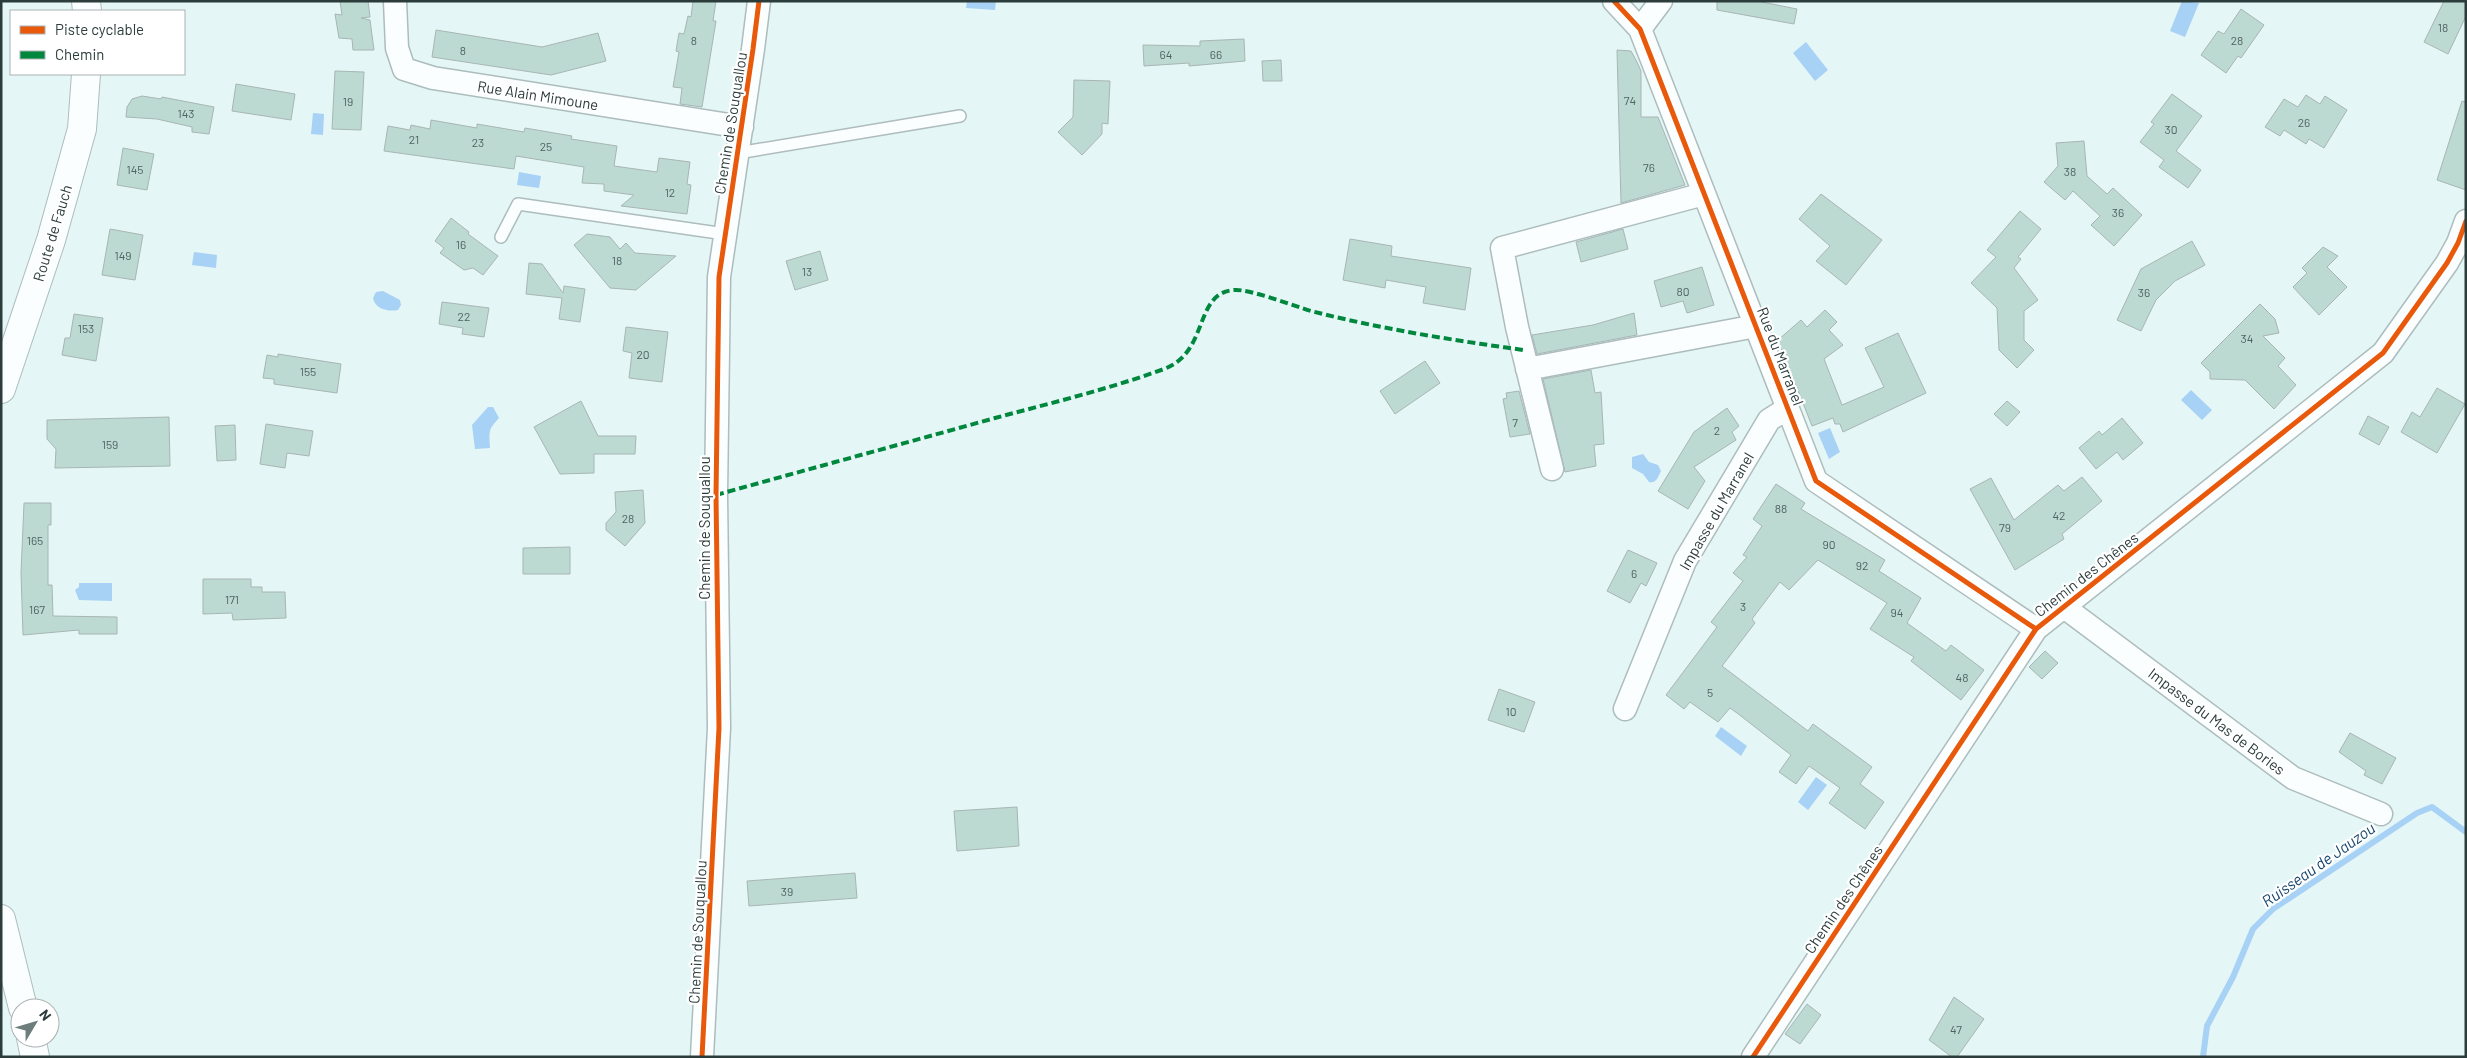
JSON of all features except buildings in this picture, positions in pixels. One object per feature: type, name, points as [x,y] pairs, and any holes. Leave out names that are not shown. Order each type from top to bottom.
[{"type":"street","name":"Rue Alain Mimoune","points":[[395,1],[397,48],[404,69],[432,78],[742,127]]},
{"type":"street","name":"Chemin de Souquallou","points":[[702,1057],[720,728],[716,495],[719,277],[742,127],[758,1]]},
{"type":"street","name":"Rue du Marranel","points":[[1614,1],[1640,29],[1816,481],[2036,629]]},
{"type":"street","points":[[1640,29],[1661,1]]},
{"type":"street","name":"Route de Fauch","points":[[1,389],[51,240],[82,129],[86,75]]},
{"type":"street","points":[[1552,469],[1527,369],[1502,248],[1704,194]]},
{"type":"street","name":"Chemin des Chênes","points":[[1753,1057],[2036,629],[2383,353],[2447,263],[2458,243],[2466,221]]},
{"type":"street","points":[[1527,369],[1756,326]]},
{"type":"street","name":"Impasse du Marranel","points":[[1625,709],[1684,561],[1769,420],[1788,408]]},
{"type":"street","name":"Impasse du Mas de Bories","points":[[2064,606],[2293,778],[2381,814]]},
{"type":"street","points":[[1,919],[21,998]]},
{"type":"lane","points":[[738,153],[960,116]]},
{"type":"lane","points":[[501,237],[518,204],[725,234]]},
{"type":"water","points":[[967,1],[996,1],[995,10],[966,8]]},
{"type":"water","points":[[2182,1],[2199,3],[2185,37],[2170,31]]},
{"type":"water","points":[[1806,42],[1828,70],[1815,81],[1793,53]]},
{"type":"water","points":[[313,113],[324,114],[323,135],[311,134]]},
{"type":"water","points":[[519,172],[541,176],[539,188],[517,185]]},
{"type":"water","points":[[194,252],[217,255],[216,268],[192,265]]},
{"type":"water","points":[[383,291],[400,300],[401,305],[398,310],[390,311],[376,305],[373,298],[376,292]]},
{"type":"water","points":[[2191,390],[2212,410],[2202,420],[2181,400]]},
{"type":"water","points":[[488,407],[493,407],[499,418],[490,431],[490,448],[475,449],[472,425]]},
{"type":"water","points":[[1830,428],[1840,452],[1829,459],[1818,433]]},
{"type":"water","points":[[1643,454],[1649,462],[1658,465],[1661,471],[1653,482],[1649,482],[1643,474],[1632,468],[1632,457]]},
{"type":"water","points":[[79,583],[112,583],[112,601],[79,600],[75,590],[79,587]]},
{"type":"water","points":[[1721,727],[1747,746],[1741,756],[1715,736]]},
{"type":"water","points":[[1816,777],[1827,785],[1808,810],[1798,802]]},
{"type":"waterway","name":"Ruisseau de Jauzou","points":[[2203,1057],[2207,1026],[2233,977],[2253,929],[2273,909],[2417,813],[2432,807],[2466,832]]},
{"type":"marked path","points":[[716,495],[1080,395],[1164,369],[1179,361],[1189,350],[1206,311],[1213,301],[1222,293],[1235,290],[1251,292],[1311,311],[1390,329],[1523,350]]},
{"type":"cycle path","points":[[702,1057],[719,728],[716,495],[719,277],[759,1]]},
{"type":"cycle path","points":[[1614,1],[1640,29],[1816,481],[2036,629]]},
{"type":"cycle path","points":[[1753,1057],[2036,629],[2383,353],[2447,263],[2458,243],[2466,221]]}]
